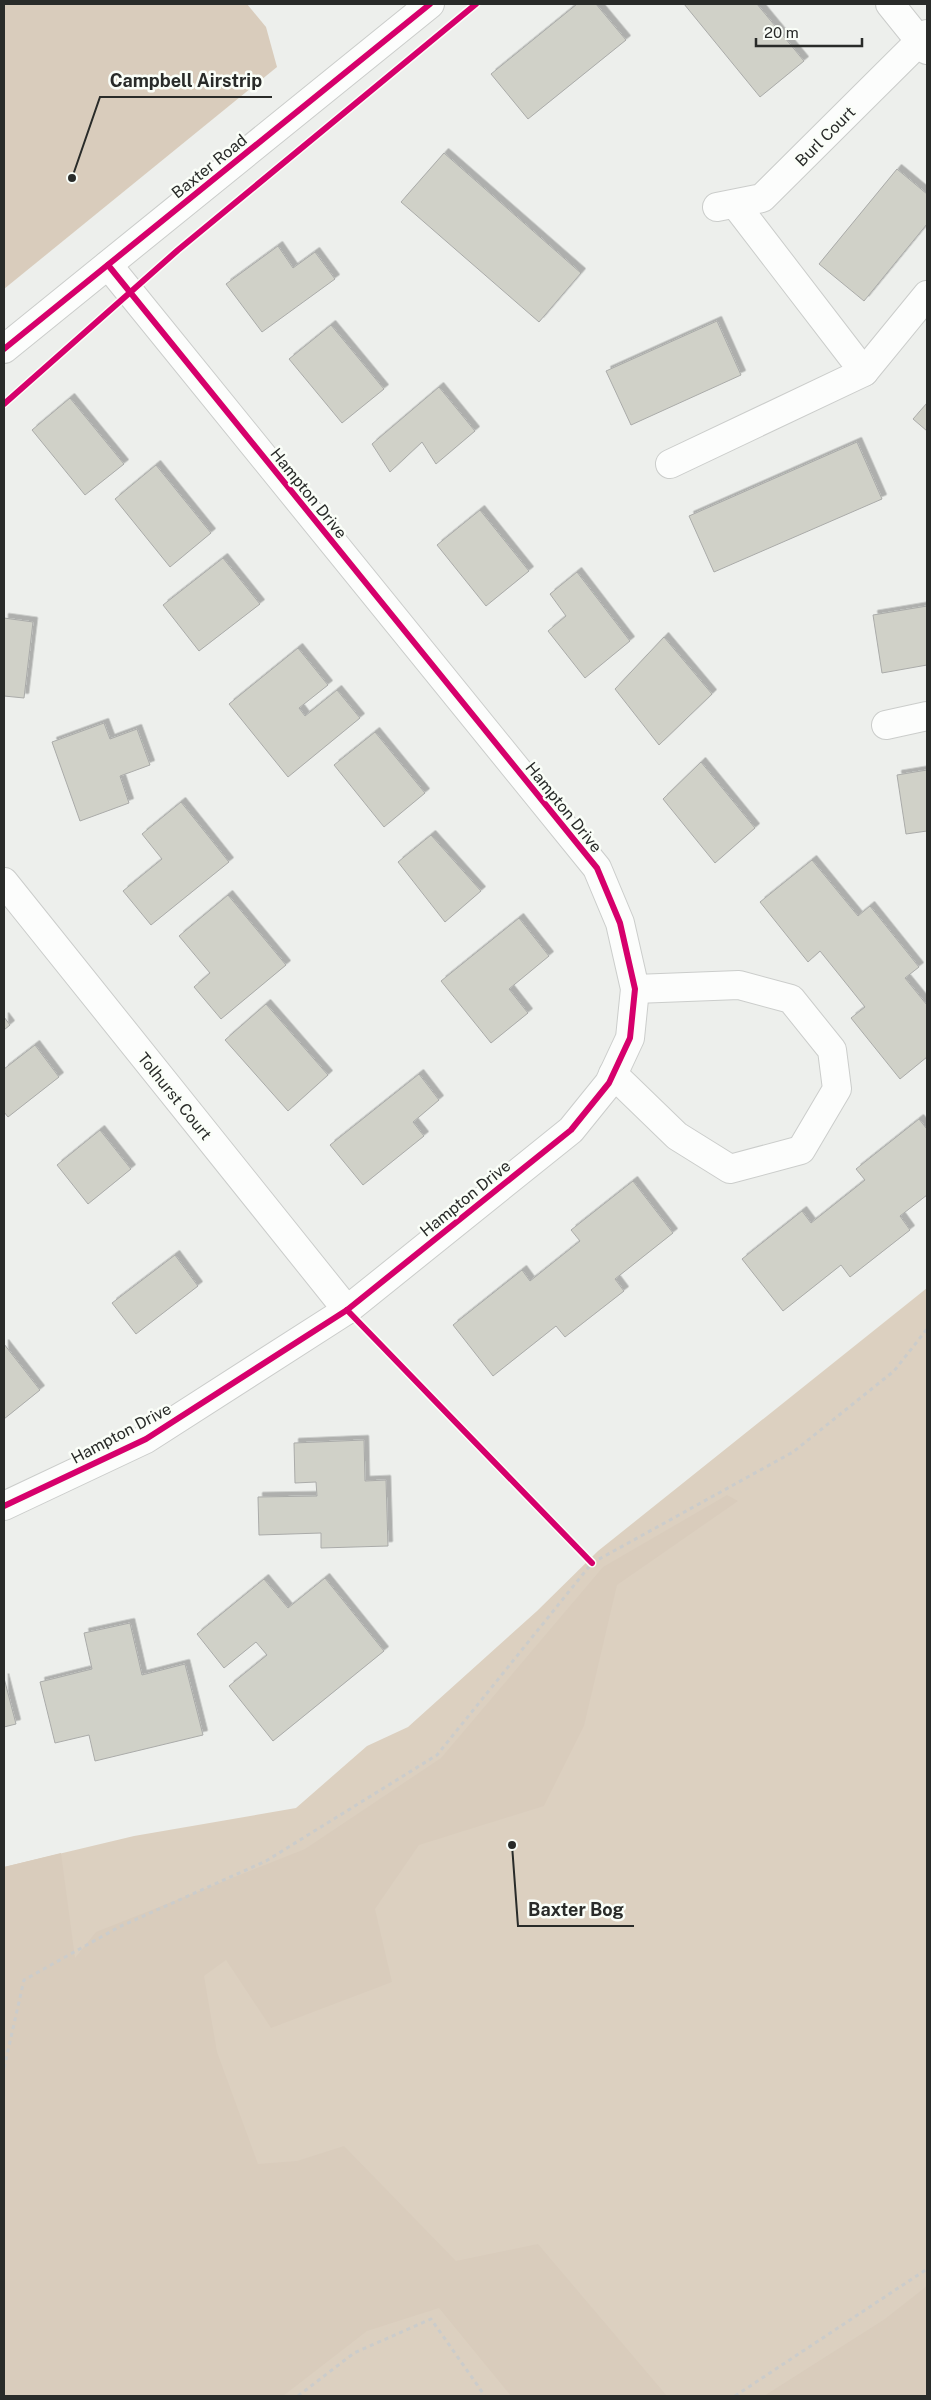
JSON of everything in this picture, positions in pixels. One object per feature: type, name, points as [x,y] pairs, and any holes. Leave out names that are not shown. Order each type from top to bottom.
[{"type":"street","name":"Baxter Road","points":[[4,349],[430,4]]},
{"type":"street","points":[[890,4],[925,41]]},
{"type":"street","name":"Burl Court","points":[[864,372],[726,205],[762,198],[925,41]]},
{"type":"street","name":"Hampton Drive","points":[[4,1506],[146,1439],[347,1310],[570,1130],[609,1084],[630,1038],[635,988],[620,922],[597,868],[108,265]]},
{"type":"street","points":[[670,464],[864,372],[927,295]]},
{"type":"street","points":[[886,724],[927,716]]},
{"type":"street","name":"Tolhurst Court","points":[[4,882],[347,1310]]},
{"type":"street","points":[[613,1074],[677,1136],[730,1169],[801,1150],[837,1089],[832,1050],[791,998],[739,985],[635,988]]},
{"type":"path","points":[[4,2068],[24,1980],[119,1927],[266,1861],[437,1755],[592,1563],[793,1452],[894,1371],[927,1329]]},
{"type":"path","points":[[585,1556],[592,1563]]},
{"type":"path","points":[[735,2396],[927,2269]]},
{"type":"path","points":[[298,2396],[354,2353],[431,2319],[485,2396]]},
{"type":"shaded area","points":[[4,4],[247,4],[266,27],[277,67],[4,289]]},
{"type":"shaded area","points":[[927,1288],[927,2396],[4,2396],[4,1867],[134,1836],[296,1808],[367,1746],[408,1727],[537,1611],[598,1551]]},
{"type":"shaded area","points":[[727,1495],[738,1501],[617,1585],[584,1726],[544,1806],[419,1845],[375,1909],[392,1982],[271,2028],[226,1960],[204,1976],[217,2052],[258,2164],[297,2161],[344,2146],[456,2261],[538,2244],[667,2396],[511,2396],[439,2308],[367,2331],[283,2396],[4,2396],[4,1867],[61,1853],[75,1958],[96,1932],[305,1849],[441,1758],[603,1567]]},
{"type":"shaded area","points":[[927,2286],[927,2396],[764,2396],[885,2319]]},
{"type":"building","points":[[577,4],[596,4],[626,40],[528,119],[491,74]]},
{"type":"building","points":[[684,4],[757,4],[804,61],[760,97]]},
{"type":"building","points":[[444,153],[581,273],[539,322],[401,202]]},
{"type":"building","points":[[897,169],[927,194],[927,224],[864,301],[819,264]]},
{"type":"building","points":[[278,246],[293,268],[315,252],[335,279],[262,332],[226,284]]},
{"type":"building","points":[[717,321],[741,375],[631,425],[606,371]]},
{"type":"building","points":[[331,325],[384,389],[342,423],[289,359]]},
{"type":"building","points":[[439,387],[475,431],[436,464],[422,442],[390,472],[372,444]]},
{"type":"building","points":[[70,398],[124,464],[85,495],[32,430]]},
{"type":"building","points":[[927,403],[927,431],[913,419]]},
{"type":"building","points":[[857,442],[882,499],[714,572],[689,516]]},
{"type":"building","points":[[156,465],[211,533],[170,567],[115,499]]},
{"type":"building","points":[[480,510],[529,571],[486,606],[437,545]]},
{"type":"building","points":[[223,558],[260,604],[199,651],[163,605]]},
{"type":"building","points":[[577,572],[630,641],[585,678],[548,631],[566,616],[550,594]]},
{"type":"building","points":[[927,606],[927,665],[882,673],[873,615]]},
{"type":"building","points":[[4,618],[33,622],[24,698],[4,696]]},
{"type":"building","points":[[664,637],[712,694],[659,745],[615,689]]},
{"type":"building","points":[[298,648],[328,685],[299,708],[305,716],[337,690],[360,718],[288,777],[229,704]]},
{"type":"building","points":[[104,723],[110,739],[137,729],[150,765],[120,776],[129,803],[80,821],[52,742]]},
{"type":"building","points":[[375,732],[425,793],[384,827],[334,765]]},
{"type":"building","points":[[701,762],[755,828],[715,863],[663,799]]},
{"type":"building","points":[[927,770],[927,831],[906,834],[897,775]]},
{"type":"building","points":[[181,802],[229,862],[151,925],[123,891],[162,859],[142,834]]},
{"type":"building","points":[[431,835],[481,891],[445,922],[398,862]]},
{"type":"building","points":[[812,860],[858,916],[870,906],[919,967],[905,978],[927,1005],[927,1057],[900,1079],[851,1018],[865,1007],[820,951],[808,962],[760,902]]},
{"type":"building","points":[[228,895],[286,965],[221,1019],[194,987],[210,973],[179,936]]},
{"type":"building","points":[[519,918],[549,956],[509,989],[528,1013],[491,1043],[441,981]]},
{"type":"building","points":[[266,1004],[328,1075],[288,1111],[225,1040]]},
{"type":"building","points":[[4,1017],[10,1025],[4,1030]]},
{"type":"building","points":[[35,1045],[59,1077],[8,1117],[4,1112],[4,1069]]},
{"type":"building","points":[[419,1074],[439,1100],[413,1122],[424,1136],[363,1185],[330,1145]]},
{"type":"building","points":[[919,1119],[927,1129],[927,1195],[900,1216],[910,1230],[850,1277],[841,1265],[783,1311],[742,1259],[802,1211],[811,1223],[865,1180],[856,1169]]},
{"type":"building","points":[[100,1130],[131,1169],[88,1204],[57,1165]]},
{"type":"building","points":[[633,1181],[673,1233],[615,1279],[624,1291],[565,1337],[556,1326],[493,1376],[453,1325],[522,1270],[530,1281],[580,1241],[571,1230]]},
{"type":"building","points":[[175,1255],[198,1286],[136,1334],[112,1303]]},
{"type":"building","points":[[4,1344],[40,1390],[4,1419]]},
{"type":"building","points":[[364,1440],[365,1481],[386,1480],[388,1546],[321,1548],[321,1533],[259,1535],[258,1497],[317,1496],[316,1482],[295,1483],[294,1443]]},
{"type":"building","points":[[325,1578],[384,1651],[273,1741],[229,1686],[267,1655],[256,1642],[224,1668],[197,1634],[264,1579],[288,1608]]},
{"type":"building","points":[[130,1623],[142,1675],[185,1664],[203,1735],[95,1761],[89,1735],[55,1743],[40,1682],[92,1669],[84,1633]]},
{"type":"building","points":[[4,1678],[16,1724],[4,1727]]},
{"type":"cycle path","points":[[4,349],[430,4]]},
{"type":"cycle path","points":[[4,404],[178,250],[476,4]]},
{"type":"cycle path","points":[[4,1506],[146,1439],[347,1310],[571,1130],[609,1083],[630,1038],[635,989],[620,923],[597,868],[108,265]]},
{"type":"cycle path","points":[[347,1310],[592,1563]]},
{"type":"place","name":"Campbell Airstrip","points":[[72,178]]},
{"type":"place","name":"Baxter Bog","points":[[512,1845]]}]
